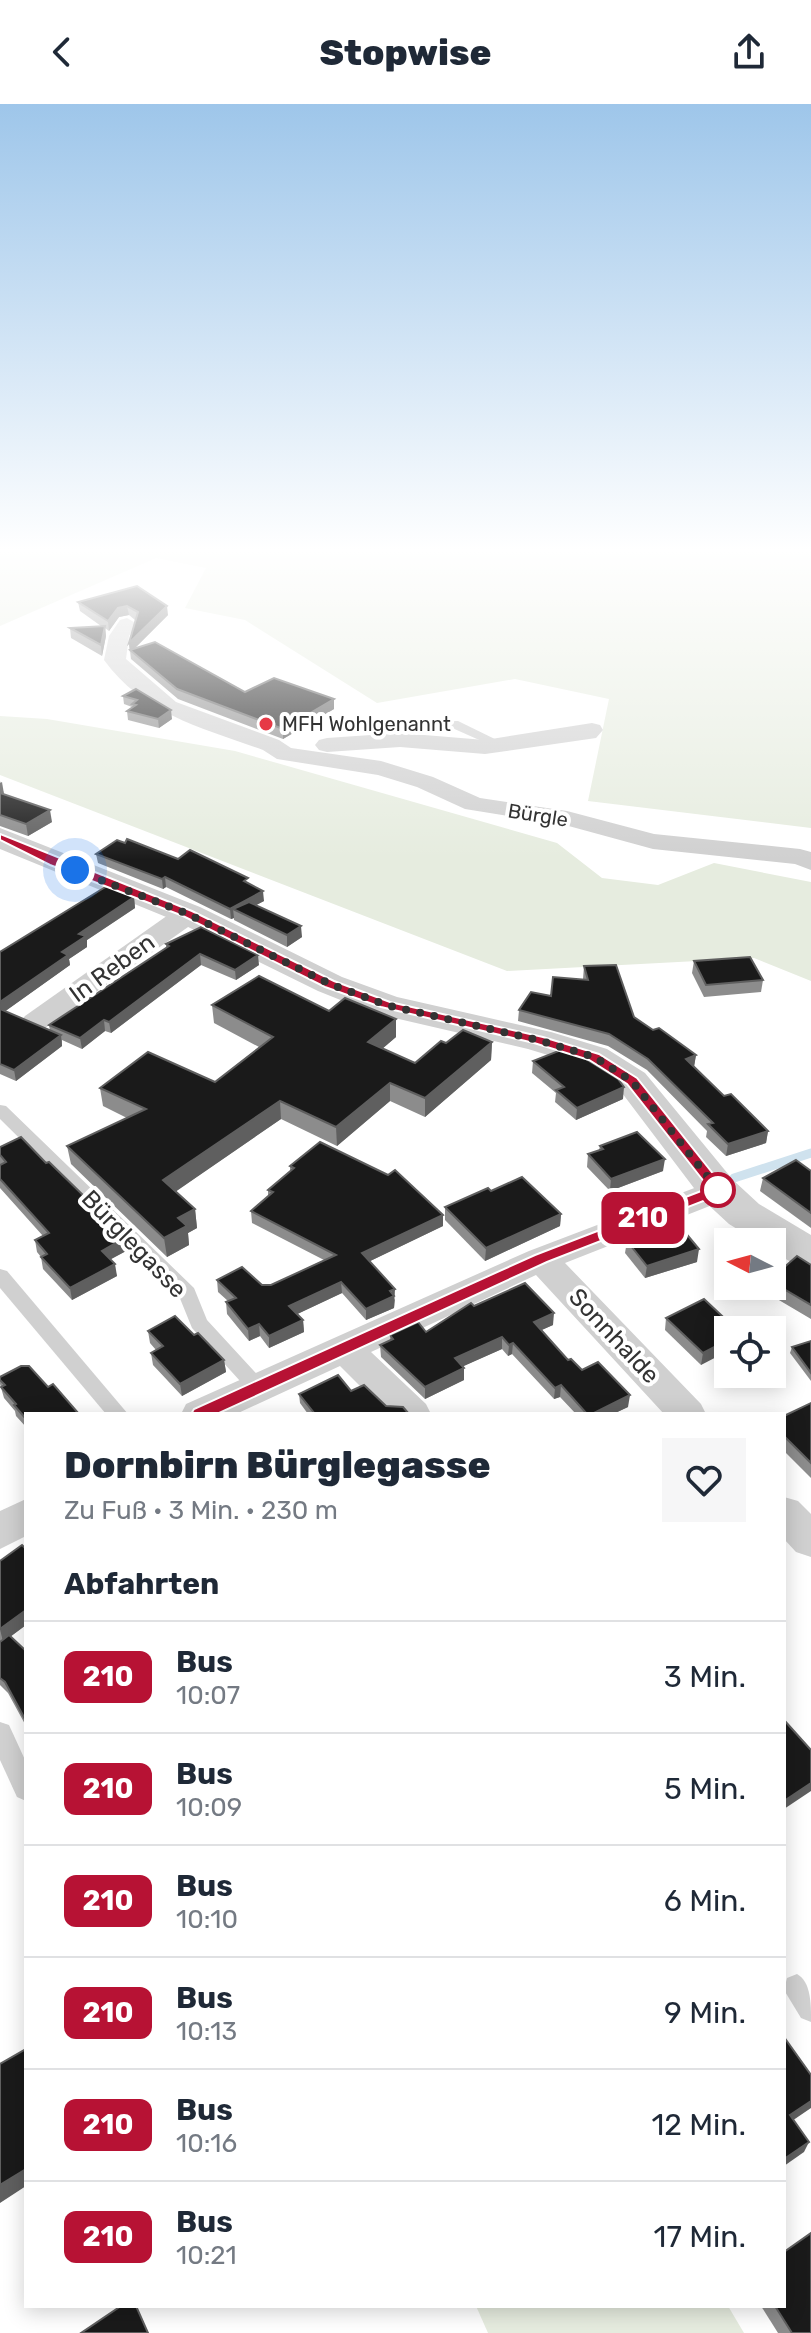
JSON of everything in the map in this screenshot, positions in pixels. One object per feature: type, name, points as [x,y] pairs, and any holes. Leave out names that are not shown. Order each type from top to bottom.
[{"type":"street","name":"Bürgle","points":[[116,652],[115,660],[136,682],[168,707],[271,745],[285,754],[381,768],[425,782],[474,804],[567,818],[653,841],[800,857],[811,862]]},
{"type":"street","name":"Bürgle","points":[[271,745],[400,740],[485,747],[592,730],[584,725],[549,720]]},
{"type":"street","points":[[0,837],[188,914],[315,977],[386,1005],[538,1040],[594,1057],[632,1081],[718,1190],[744,1214],[811,1255]]},
{"type":"street","name":"In Reben","points":[[35,1022],[188,914]]},
{"type":"street","points":[[206,1412],[250,1398],[344,1348],[541,1259],[718,1190]]},
{"type":"street","name":"Sonnhalde","points":[[541,1259],[685,1412]]},
{"type":"street","points":[[344,1348],[410,1412]]},
{"type":"street","points":[[786,1515],[811,1540]]},
{"type":"street","points":[[0,1532],[24,1516]]},
{"type":"lane","points":[[454,724],[499,744]]},
{"type":"lane","name":"Bürglegasse","points":[[0,1110],[187,1293],[199,1323],[250,1398]]},
{"type":"lane","points":[[0,1276],[116,1412]]},
{"type":"lane","points":[[0,1733],[24,1785]]},
{"type":"shaded area","points":[[296,652],[811,652],[811,828],[588,801],[609,699],[515,679],[377,703]]},
{"type":"shaded area","points":[[0,716],[47,719],[235,751],[557,843],[602,878],[658,885],[714,863],[811,882],[811,981],[754,958],[507,971],[0,775]]},
{"type":"shaded area","points":[[477,2308],[729,2308],[744,2333],[488,2333]]},
{"type":"building","points":[[132,652],[173,652],[245,692],[274,678],[334,699],[283,729],[177,689]]},
{"type":"building","points":[[136,689],[171,710],[158,719],[127,711],[136,705],[132,704],[137,700],[123,696]]},
{"type":"building","points":[[0,793],[50,810],[26,824],[0,815]]},
{"type":"building","points":[[127,839],[178,859],[190,850],[248,878],[244,881],[263,891],[230,909],[165,877],[162,879],[96,854],[117,840],[125,843]]},
{"type":"building","points":[[107,886],[134,897],[79,934],[86,936],[62,952],[68,955],[0,1002],[0,952]]},
{"type":"building","points":[[249,902],[301,926],[287,935],[233,909]]},
{"type":"building","points":[[201,927],[258,955],[235,970],[200,954],[109,1022],[104,1020],[80,1038],[49,1025],[169,946],[166,944]]},
{"type":"building","points":[[750,957],[763,980],[706,985],[694,961]]},
{"type":"building","points":[[616,965],[634,1017],[653,1030],[659,1028],[696,1055],[686,1059],[724,1096],[731,1094],[768,1131],[728,1144],[708,1124],[713,1123],[648,1059],[609,1034],[519,1010],[531,992],[551,996],[553,977],[588,980],[584,966]]},
{"type":"building","points":[[259,976],[329,1011],[345,998],[396,1019],[368,1042],[415,1063],[441,1041],[446,1043],[463,1030],[492,1042],[425,1098],[390,1083],[336,1127],[280,1101],[163,1180],[195,1209],[178,1218],[187,1226],[164,1238],[67,1146],[146,1109],[100,1088],[148,1052],[215,1082],[273,1037],[212,1005]]},
{"type":"building","points":[[0,1009],[61,1035],[14,1070],[0,1064]]},
{"type":"building","points":[[561,1050],[581,1056],[618,1079],[624,1087],[577,1108],[556,1090],[564,1087],[533,1061]]},
{"type":"building","points":[[637,1132],[665,1159],[611,1179],[588,1154],[603,1149],[600,1146]]},
{"type":"building","points":[[21,1137],[126,1237],[102,1251],[115,1264],[70,1288],[41,1257],[47,1254],[35,1240],[49,1233],[0,1179],[0,1165],[6,1162],[0,1155],[0,1147]]},
{"type":"building","points":[[320,1142],[388,1175],[395,1170],[443,1215],[362,1253],[395,1289],[390,1291],[394,1296],[366,1309],[341,1282],[289,1306],[303,1320],[269,1336],[259,1324],[248,1329],[226,1302],[236,1298],[217,1280],[242,1267],[262,1285],[271,1285],[336,1255],[251,1211],[273,1192],[268,1190],[294,1168],[290,1166]]},
{"type":"building","points":[[796,1160],[811,1171],[811,1213],[763,1178]]},
{"type":"building","points":[[522,1177],[561,1214],[486,1248],[445,1207],[488,1188],[491,1191]]},
{"type":"building","points":[[679,1225],[699,1249],[647,1266],[627,1241]]},
{"type":"building","points":[[797,1256],[811,1265],[811,1305],[786,1290],[786,1266]]},
{"type":"building","points":[[525,1283],[554,1313],[534,1322],[568,1360],[571,1359],[582,1370],[598,1362],[630,1395],[596,1412],[585,1412],[561,1385],[555,1388],[513,1343],[509,1345],[502,1337],[455,1358],[464,1368],[425,1387],[380,1345],[393,1339],[390,1335],[418,1322],[426,1332],[471,1303],[474,1306]]},
{"type":"building","points":[[704,1299],[722,1316],[714,1316],[714,1347],[703,1353],[666,1318]]},
{"type":"building","points":[[175,1316],[194,1335],[198,1333],[224,1360],[180,1384],[151,1353],[163,1346],[148,1331]]},
{"type":"building","points":[[811,1341],[811,1373],[792,1347]]},
{"type":"building","points":[[21,1366],[29,1366],[48,1387],[53,1384],[77,1412],[24,1412],[24,1417],[1,1387],[5,1385],[0,1377]]},
{"type":"building","points":[[338,1375],[351,1391],[364,1385],[386,1406],[403,1407],[407,1412],[313,1412],[299,1394]]},
{"type":"building","points":[[811,1403],[811,1463],[786,1438],[786,1415]]},
{"type":"building","points":[[22,1545],[24,1547],[24,1611],[0,1629],[0,1561]]},
{"type":"building","points":[[9,1635],[24,1649],[24,1717],[0,1678],[0,1642]]},
{"type":"building","points":[[786,1722],[811,1750],[811,1783],[786,1800]]},
{"type":"building","points":[[786,2040],[811,2075],[811,2101],[790,2115],[809,2142],[786,2158]]},
{"type":"building","points":[[24,2050],[24,2170],[0,2185],[0,2064]]},
{"type":"building","points":[[811,2233],[811,2333],[792,2333],[776,2308],[786,2308],[786,2251]]},
{"type":"building","points":[[118,2308],[137,2308],[148,2333],[81,2333]]},
{"type":"waterway","points":[[734,1178],[811,1153]]},
{"type":"bus line","name":"210","points":[[0,837],[188,914],[262,953],[386,1005],[538,1040],[594,1057],[632,1081],[718,1190],[541,1259],[204,1412]]},
{"type":"place","name":"MFH Wohlgenannt","points":[[266,724]]},
{"type":"route","points":[[75,870],[188,914],[262,953],[386,1005],[538,1040],[594,1057],[632,1081],[718,1190]]}]
